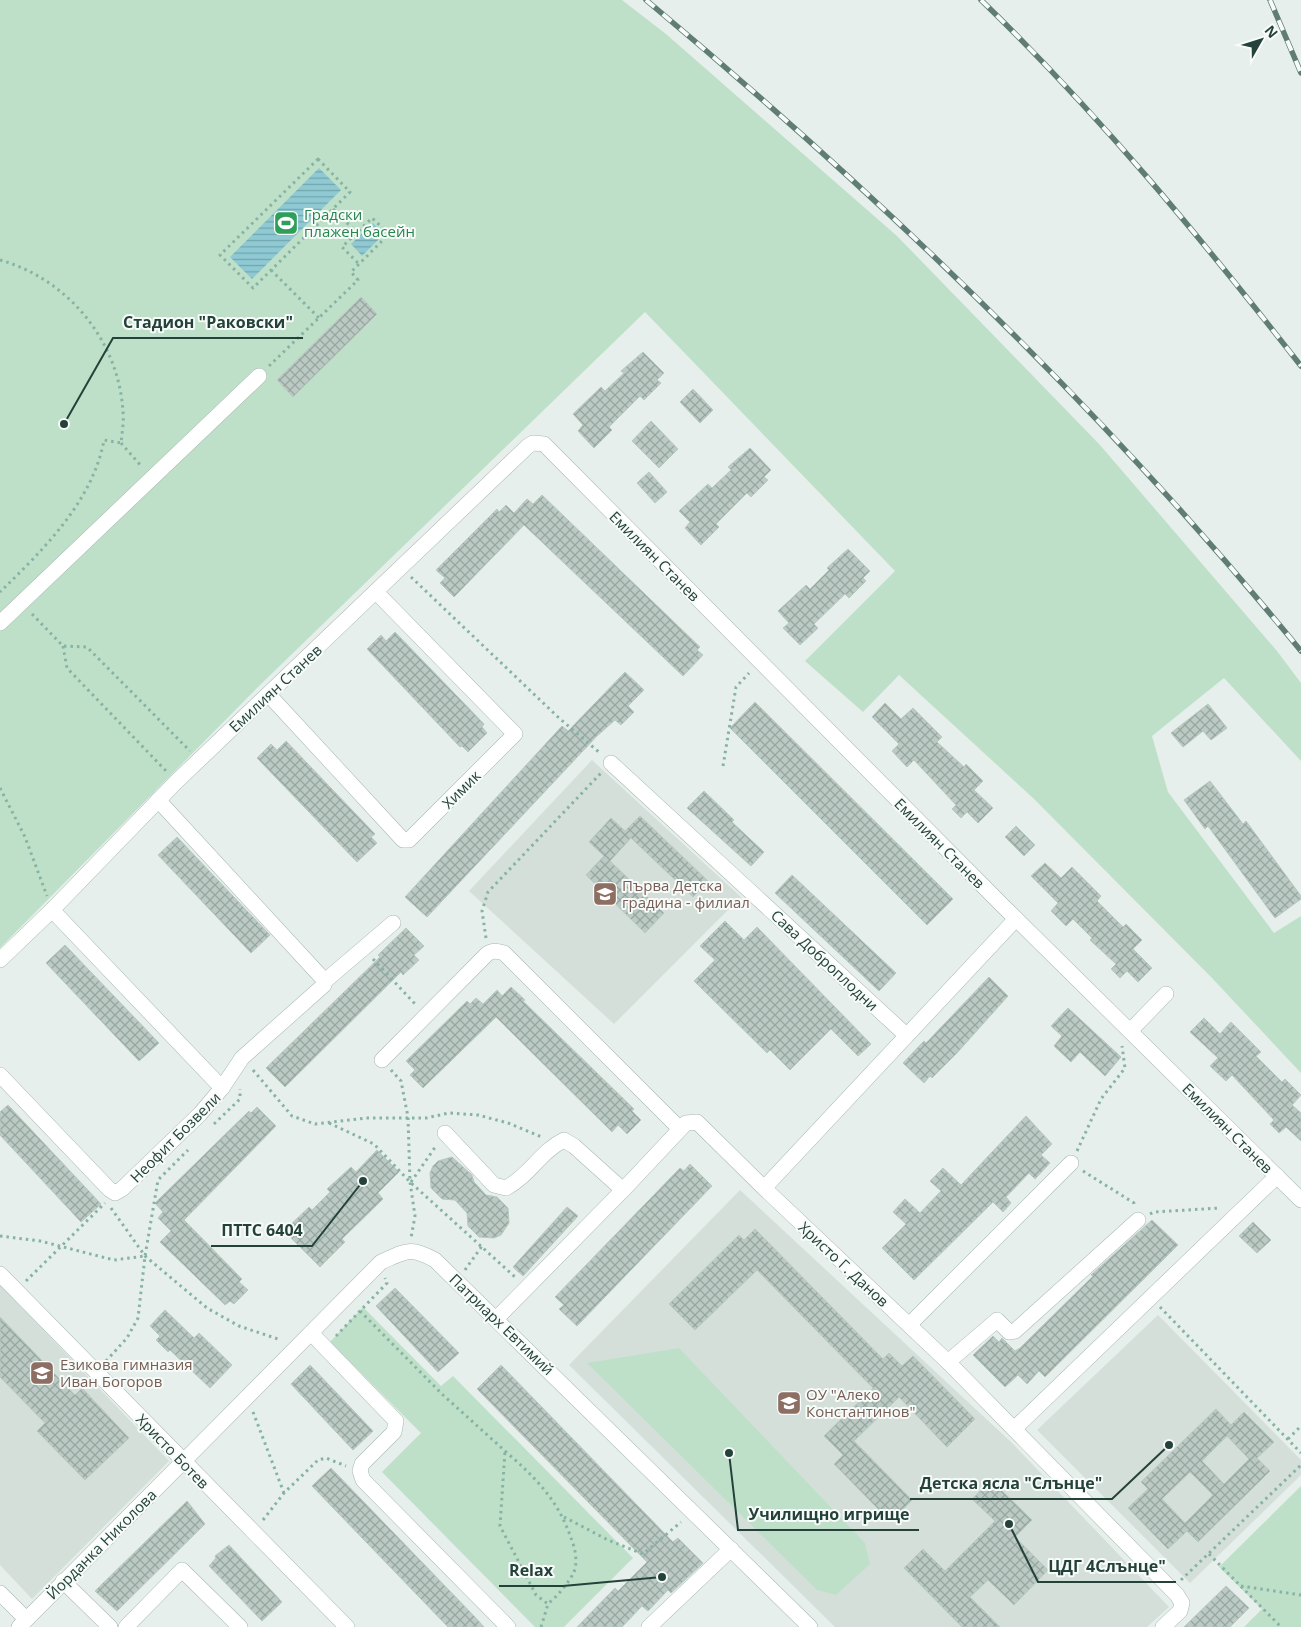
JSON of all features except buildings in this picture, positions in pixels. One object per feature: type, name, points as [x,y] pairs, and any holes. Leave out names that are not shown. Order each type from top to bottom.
[{"type":"street","points":[[0,623],[259,376]]},
{"type":"street","name":"Емилиян Станев","points":[[0,960],[52,910],[176,782],[528,446],[538,442],[544,444],[1016,919],[1301,1200]]},
{"type":"street","name":"Химик","points":[[269,695],[402,840],[409,840],[516,734],[376,592]]},
{"type":"street","name":"Сава Доброплодни","points":[[611,763],[906,1035]]},
{"type":"street","points":[[158,800],[325,981]]},
{"type":"street","points":[[52,910],[222,1088]]},
{"type":"street","points":[[764,1188],[1016,919]]},
{"type":"street","name":"Неофит Бозвели","points":[[0,1075],[109,1189],[110,1197],[122,1189],[200,1114],[222,1088],[242,1058],[324,985],[325,981],[393,923]]},
{"type":"street","points":[[382,1060],[492,951],[504,953],[680,1129],[624,1190],[496,1319]]},
{"type":"street","points":[[1130,1031],[1166,994]]},
{"type":"street","name":"Христо Г. Данов","points":[[680,1129],[690,1121],[697,1122],[948,1362],[1172,1590],[1182,1603],[1180,1611],[1163,1627]]},
{"type":"street","points":[[445,1133],[494,1185],[506,1188],[519,1182],[556,1144],[564,1140],[574,1146],[624,1190]]},
{"type":"street","points":[[909,1325],[1071,1163]]},
{"type":"street","points":[[1014,1429],[1277,1176]]},
{"type":"street","points":[[948,1362],[997,1320],[1009,1332],[1014,1332],[1138,1220]]},
{"type":"street","points":[[183,1461],[381,1262],[408,1250]]},
{"type":"street","name":"Патриарх Евтимий","points":[[408,1250],[422,1253],[435,1260],[810,1627]]},
{"type":"street","name":"Христо Ботев","points":[[0,1274],[347,1627]]},
{"type":"street","points":[[311,1333],[396,1421],[394,1432],[362,1464],[360,1471],[363,1480],[508,1627]]},
{"type":"street","name":"Йорданка Николова","points":[[23,1623],[183,1461]]},
{"type":"street","points":[[649,1627],[730,1549]]},
{"type":"street","points":[[126,1627],[182,1570],[240,1627]]},
{"type":"street","points":[[63,1581],[110,1627]]},
{"type":"street","points":[[0,1593],[23,1623]]},
{"type":"path","points":[[318,159],[350,192],[271,270],[252,288],[220,255],[318,159]]},
{"type":"path","points":[[333,208],[357,233]]},
{"type":"path","points":[[259,376],[358,280],[351,272],[359,264],[389,234],[372,218],[342,247],[359,264]]},
{"type":"path","points":[[0,260],[31,273],[56,288],[74,303],[99,334],[116,371],[122,394],[123,414],[120,443]]},
{"type":"path","points":[[271,270],[319,318]]},
{"type":"path","points":[[0,592],[38,552],[80,500],[101,458],[104,440],[120,443],[151,477]]},
{"type":"path","points":[[402,568],[559,718],[611,763],[488,892],[482,911],[484,934],[492,951]]},
{"type":"path","points":[[6,587],[63,646],[67,668],[176,782]]},
{"type":"path","points":[[63,646],[87,647],[199,760]]},
{"type":"path","points":[[723,766],[736,687],[760,661]]},
{"type":"path","points":[[0,788],[25,837],[52,910]]},
{"type":"path","points":[[363,949],[426,1016]]},
{"type":"path","points":[[1119,1020],[1125,1068],[1101,1099],[1071,1163],[1134,1203],[1138,1220],[1154,1212],[1246,1207]]},
{"type":"path","points":[[242,1058],[292,1116],[314,1124],[408,1116],[426,1118],[449,1113],[478,1115],[508,1123],[556,1144]]},
{"type":"path","points":[[212,1126],[240,1099],[242,1058]]},
{"type":"path","points":[[382,1060],[401,1081],[408,1116],[410,1182],[415,1216],[408,1250]]},
{"type":"path","points":[[329,1123],[374,1144],[410,1182],[527,1288]]},
{"type":"path","points":[[410,1182],[445,1133]]},
{"type":"path","points":[[96,1372],[127,1338],[138,1318],[145,1256],[158,1180],[192,1146]]},
{"type":"path","points":[[16,1290],[110,1197],[145,1256],[215,1312],[239,1326],[298,1346]]},
{"type":"path","points":[[0,1236],[40,1241],[114,1260],[145,1256]]},
{"type":"path","points":[[457,1281],[482,1246]]},
{"type":"path","points":[[1151,1297],[1301,1453]]},
{"type":"path","points":[[360,1311],[443,1395],[550,1495],[564,1516],[576,1551],[574,1571],[548,1604],[541,1627]]},
{"type":"path","points":[[248,1397],[284,1493]]},
{"type":"path","points":[[1288,1439],[1301,1426]]},
{"type":"path","points":[[505,1451],[500,1526],[536,1595],[548,1604]]},
{"type":"path","points":[[253,1532],[284,1493],[318,1460],[326,1458],[360,1471]]},
{"type":"path","points":[[1172,1590],[1301,1465]]},
{"type":"path","points":[[564,1516],[608,1540],[643,1554],[692,1512]]},
{"type":"path","points":[[1209,1554],[1281,1627]]},
{"type":"path","points":[[1240,1586],[1301,1595]]},
{"type":"shaded area","name":"Първа Детска градина - филиал","points":[[592,760],[741,897],[614,1024],[469,891]]},
{"type":"shaded area","name":"ОУ \"Алеко Константинов\"","points":[[740,1190],[1011,1442],[1169,1607],[1147,1627],[835,1627],[569,1365]]},
{"type":"shaded area","name":"Езикова гимназия Иван Богоров","points":[[0,1285],[169,1461],[32,1599],[0,1565]]},
{"type":"shaded area","points":[[1158,1315],[1301,1460],[1301,1475],[1190,1583],[1037,1430]]},
{"type":"green space","points":[[0,0],[622,0],[666,34],[897,236],[1100,445],[1277,651],[1301,683],[1301,761],[1224,678],[1152,736],[1168,792],[1274,933],[1301,916],[1301,1073],[1211,977],[1033,798],[899,675],[863,712],[805,661],[895,571],[645,312],[260,685],[0,948]]},
{"type":"green space","points":[[363,1307],[441,1386],[453,1376],[633,1558],[564,1627],[535,1627],[382,1472],[421,1433],[330,1342]]},
{"type":"green space","points":[[679,1348],[865,1543],[870,1564],[836,1595],[817,1590],[587,1363]]},
{"type":"green space","points":[[1301,1486],[1301,1627],[1244,1627],[1262,1609],[1219,1567]]},
{"type":"water","name":"Градски плажен басейн","points":[[319,168],[341,190],[252,279],[230,257]]},
{"type":"water","points":[[373,223],[384,234],[362,256],[351,244]]},
{"type":"railway","points":[[646,0],[821,151],[989,310],[1071,392],[1150,477],[1227,563],[1301,651]]},
{"type":"railway","points":[[981,0],[1066,87],[1147,177],[1301,366]]},
{"type":"railway","points":[[1270,0],[1301,73]]},
{"type":"place","name":"Градски плажен басейн","points":[[286,223]]},
{"type":"place","name":"Стадион \"Раковски\"","points":[[64,424]]},
{"type":"place","name":"Първа Детска градина - филиал","points":[[605,894]]},
{"type":"place","name":"ПТТС 6404","points":[[363,1181]]},
{"type":"place","name":"Езикова гимназия Иван Богоров","points":[[42,1373]]},
{"type":"place","name":"ОУ \"Алеко Константинов\"","points":[[789,1403]]},
{"type":"place","name":"Детска ясла \"Слънце\"","points":[[1169,1445]]},
{"type":"place","name":"Училищно игрище","points":[[729,1453]]},
{"type":"place","name":"ЦДГ 4Слънце\"","points":[[1009,1524]]},
{"type":"place","name":"Relax","points":[[662,1577]]}]
